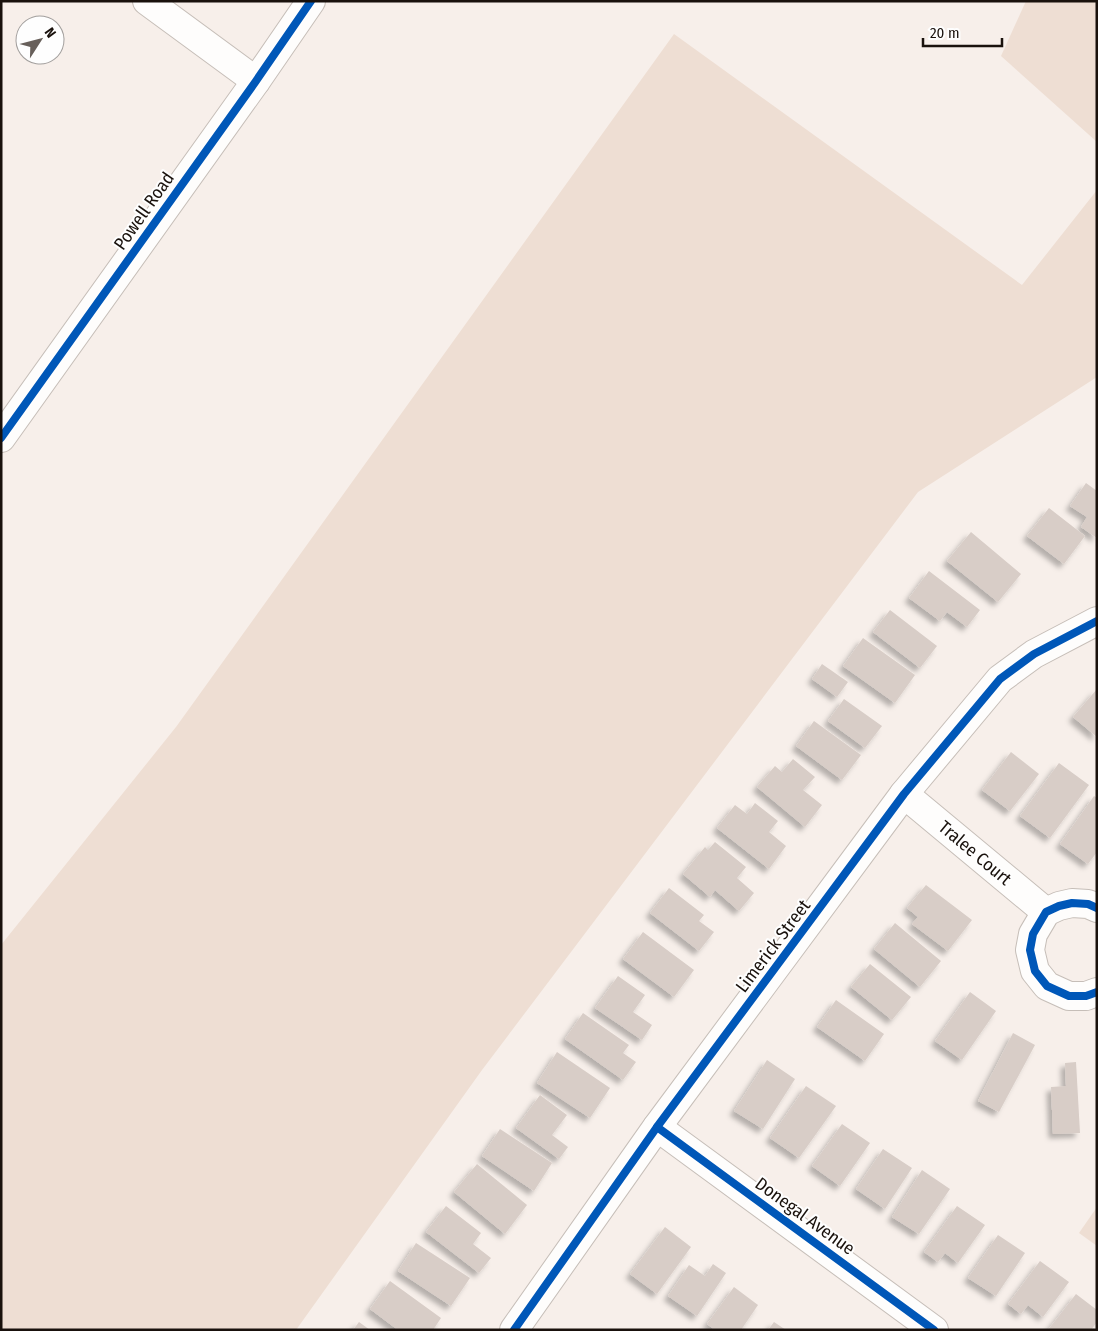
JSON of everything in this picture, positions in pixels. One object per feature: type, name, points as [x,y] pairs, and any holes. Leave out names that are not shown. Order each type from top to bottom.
[{"type":"street","points":[[146,1],[256,81]]},
{"type":"street","name":"Powell Road","points":[[1,438],[311,1]]},
{"type":"street","name":"Limerick Street","points":[[514,1330],[658,1127],[904,794],[1000,680],[1034,654],[1097,621]]},
{"type":"street","name":"Tralee Court","points":[[904,794],[1046,912]]},
{"type":"street","points":[[1097,908],[1088,904],[1072,903],[1046,912],[1034,934],[1030,950],[1035,971],[1048,986],[1069,996],[1086,996],[1097,992]]},
{"type":"street","name":"Donegal Avenue","points":[[658,1127],[934,1330]]},
{"type":"shaded area","points":[[1026,1],[1097,1],[1097,142],[1001,56]]},
{"type":"shaded area","points":[[674,34],[1022,285],[1097,190],[1097,377],[918,492],[482,1070],[296,1330],[1,1330],[1,945],[176,727]]},
{"type":"shaded area","points":[[1097,1207],[1097,1246],[1079,1233]]},
{"type":"building","points":[[1086,483],[1097,491],[1097,538],[1081,527],[1087,517],[1070,506]]},
{"type":"building","points":[[1049,508],[1085,536],[1064,564],[1027,536]]},
{"type":"building","points":[[971,532],[1021,574],[998,602],[947,561]]},
{"type":"building","points":[[929,571],[980,610],[967,627],[947,612],[940,621],[909,598]]},
{"type":"building","points":[[890,610],[937,646],[920,668],[873,632]]},
{"type":"building","points":[[863,638],[915,675],[895,703],[843,666]]},
{"type":"building","points":[[822,664],[848,682],[837,697],[812,679]]},
{"type":"building","points":[[1097,689],[1097,737],[1073,717]]},
{"type":"building","points":[[844,699],[882,726],[865,748],[828,721]]},
{"type":"building","points":[[814,721],[861,755],[842,780],[796,746]]},
{"type":"building","points":[[1011,752],[1039,774],[1010,811],[982,790]]},
{"type":"building","points":[[793,759],[815,777],[803,790],[822,805],[805,827],[757,787],[775,766],[782,772]]},
{"type":"building","points":[[1059,763],[1089,785],[1050,838],[1020,816]]},
{"type":"building","points":[[1094,796],[1097,798],[1097,852],[1088,864],[1060,844]]},
{"type":"building","points":[[755,803],[778,821],[769,832],[786,846],[769,869],[717,828],[735,805],[747,814]]},
{"type":"building","points":[[715,842],[746,867],[737,878],[754,893],[739,911],[715,890],[710,897],[683,874],[705,847],[708,850]]},
{"type":"building","points":[[926,885],[972,920],[948,951],[912,924],[918,917],[907,908]]},
{"type":"building","points":[[669,888],[704,915],[699,921],[714,932],[699,951],[650,913]]},
{"type":"building","points":[[895,923],[941,961],[920,987],[874,949]]},
{"type":"building","points":[[643,932],[694,970],[674,997],[623,959]]},
{"type":"building","points":[[870,964],[911,997],[892,1020],[851,987]]},
{"type":"building","points":[[618,976],[645,995],[633,1012],[652,1025],[642,1040],[595,1008]]},
{"type":"building","points":[[970,992],[996,1011],[962,1060],[935,1041]]},
{"type":"building","points":[[836,1000],[884,1034],[865,1061],[817,1027]]},
{"type":"building","points":[[583,1013],[629,1045],[623,1053],[636,1062],[623,1080],[565,1039]]},
{"type":"building","points":[[1013,1033],[1035,1045],[999,1112],[978,1101]]},
{"type":"building","points":[[557,1052],[610,1088],[590,1118],[537,1083]]},
{"type":"building","points":[[767,1060],[795,1079],[763,1129],[734,1111]]},
{"type":"building","points":[[1076,1062],[1080,1133],[1053,1134],[1051,1087],[1066,1086],[1065,1063]]},
{"type":"building","points":[[806,1086],[836,1106],[799,1158],[770,1138]]},
{"type":"building","points":[[540,1095],[567,1115],[552,1135],[568,1147],[559,1159],[516,1128]]},
{"type":"building","points":[[842,1124],[870,1143],[840,1186],[812,1166]]},
{"type":"building","points":[[500,1129],[552,1163],[534,1191],[482,1156]]},
{"type":"building","points":[[883,1149],[912,1168],[885,1209],[856,1189]]},
{"type":"building","points":[[477,1164],[527,1205],[505,1234],[454,1192]]},
{"type":"building","points":[[922,1170],[950,1189],[919,1234],[892,1217]]},
{"type":"building","points":[[446,1206],[481,1233],[473,1244],[491,1258],[479,1273],[426,1232]]},
{"type":"building","points":[[957,1206],[985,1225],[958,1263],[945,1253],[938,1262],[924,1252]]},
{"type":"building","points":[[665,1227],[691,1247],[657,1294],[630,1274]]},
{"type":"building","points":[[998,1235],[1025,1253],[996,1296],[968,1278]]},
{"type":"building","points":[[416,1243],[470,1278],[451,1306],[398,1271]]},
{"type":"building","points":[[1040,1261],[1069,1282],[1043,1317],[1028,1305],[1021,1314],[1008,1304]]},
{"type":"building","points":[[713,1264],[726,1273],[697,1316],[668,1296],[689,1265],[705,1276]]},
{"type":"building","points":[[390,1281],[441,1318],[433,1330],[398,1330],[370,1309]]},
{"type":"building","points":[[734,1287],[758,1305],[741,1330],[715,1330],[707,1324]]},
{"type":"building","points":[[1076,1294],[1097,1310],[1097,1322],[1091,1330],[1048,1330]]},
{"type":"building","points":[[359,1322],[370,1330],[353,1330]]},
{"type":"building","points":[[774,1322],[786,1330],[768,1330]]},
{"type":"cycle path","points":[[1,438],[311,1]]},
{"type":"cycle path","points":[[514,1330],[657,1127],[904,794],[1000,679],[1034,654],[1097,621]]},
{"type":"cycle path","points":[[1097,908],[1088,904],[1072,903],[1046,912],[1033,934],[1030,950],[1035,971],[1047,986],[1069,996],[1086,996],[1097,992]]},
{"type":"cycle path","points":[[657,1127],[934,1330]]}]
